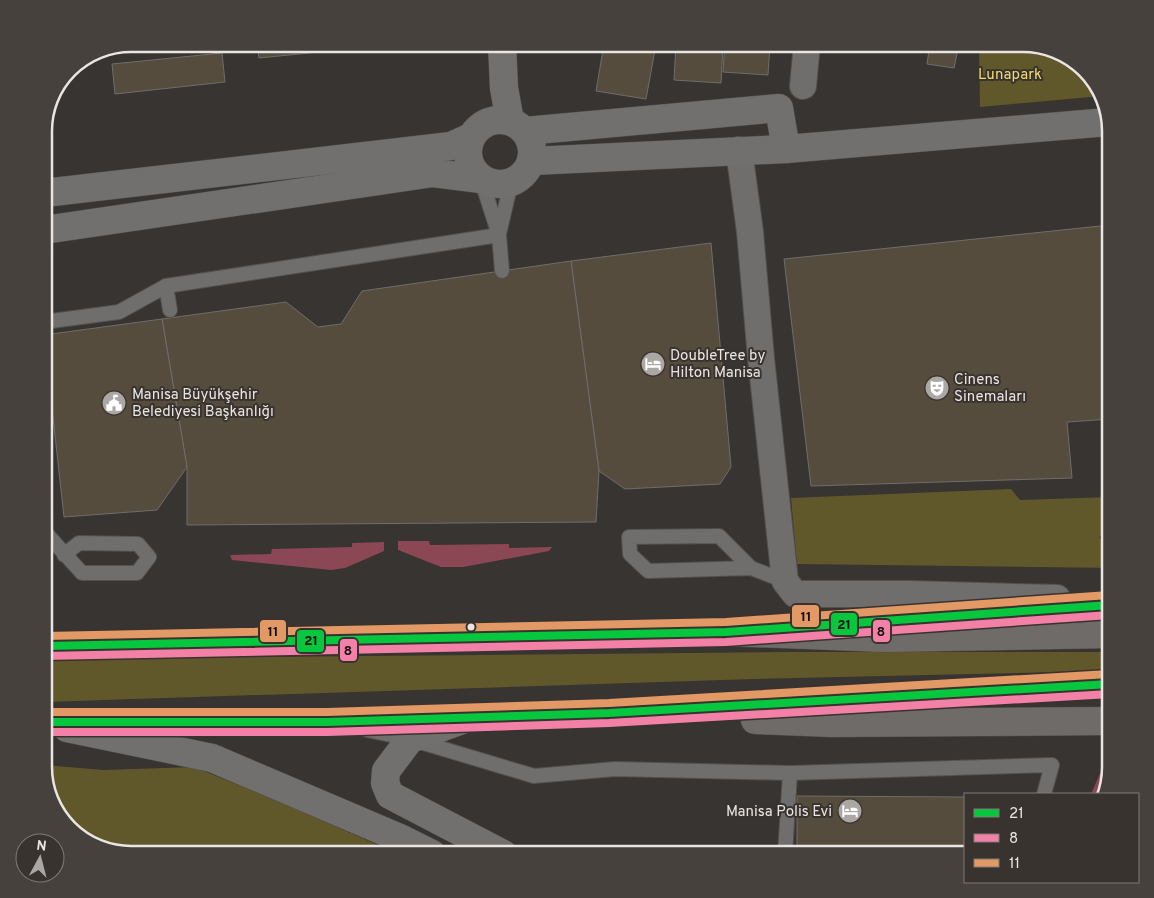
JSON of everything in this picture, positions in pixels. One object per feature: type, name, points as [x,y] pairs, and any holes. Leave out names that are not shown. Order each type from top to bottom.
[{"type":"highway","points":[[53,646],[726,632],[1102,606]]},
{"type":"highway","points":[[726,632],[885,638],[1102,634]]},
{"type":"highway","points":[[53,722],[327,722],[609,713],[1102,684]]},
{"type":"highway","points":[[609,713],[832,723],[1102,720]]},
{"type":"street","points":[[481,178],[474,172],[468,155],[498,128],[504,88],[502,52]]},
{"type":"street","points":[[803,86],[806,52]]},
{"type":"street","points":[[53,192],[451,146],[498,128],[779,108],[786,149]]},
{"type":"street","points":[[532,161],[786,149],[1101,123]]},
{"type":"street","points":[[53,229],[433,173],[481,178],[501,185],[511,183],[524,174],[532,161],[533,150],[498,128]]},
{"type":"street","points":[[739,150],[750,232],[785,581],[795,594],[909,594],[1102,600]]},
{"type":"street","points":[[475,716],[410,739],[386,772],[385,783],[390,795],[488,846]]},
{"type":"street","points":[[53,724],[212,758],[416,846]]},
{"type":"lane","points":[[481,178],[499,235],[502,271]]},
{"type":"lane","points":[[499,235],[511,183]]},
{"type":"lane","points":[[53,321],[119,312],[166,286],[499,235]]},
{"type":"lane","points":[[166,286],[170,310]]},
{"type":"lane","points":[[751,568],[719,536],[629,537],[630,554],[648,571],[751,568],[785,581]]},
{"type":"lane","points":[[53,542],[64,555],[82,573],[138,573],[149,557],[138,544],[79,543],[64,555]]},
{"type":"lane","points":[[327,722],[410,739],[534,776],[615,769],[790,773],[1052,765],[1044,793]]},
{"type":"lane","points":[[785,846],[790,773]]},
{"type":"green space","name":"Lunapark","points":[[979,52],[1022,52],[1048,57],[1062,63],[1078,76],[1093,97],[980,107]]},
{"type":"green space","points":[[1011,489],[1020,500],[1102,497],[1102,534],[1099,538],[1102,539],[1102,568],[797,564],[791,498]]},
{"type":"green space","points":[[791,652],[1102,652],[1102,671],[753,679],[53,702],[53,659]]},
{"type":"green space","points":[[53,766],[104,770],[194,767],[281,802],[380,846],[121,845],[97,837],[72,818],[63,806],[57,792]]},
{"type":"shaded area","points":[[398,541],[429,541],[430,545],[509,544],[509,548],[552,547],[549,551],[463,567],[441,567],[398,550]]},
{"type":"shaded area","points":[[384,542],[384,551],[345,568],[331,570],[232,560],[230,555],[271,554],[272,549],[352,547],[352,543]]},
{"type":"building","points":[[258,52],[319,52],[259,58]]},
{"type":"building","points":[[603,52],[655,52],[646,99],[596,91]]},
{"type":"building","points":[[676,52],[723,52],[721,83],[674,80]]},
{"type":"building","points":[[724,52],[769,52],[768,75],[723,72]]},
{"type":"building","points":[[929,52],[957,52],[954,68],[927,64]]},
{"type":"building","points":[[222,53],[225,82],[115,94],[112,64]]},
{"type":"building","points":[[1102,226],[1102,420],[1067,422],[1072,478],[811,486],[784,259]]},
{"type":"building","name":"DoubleTree by Hilton Manisa","points":[[711,243],[731,467],[720,484],[625,489],[599,471],[571,261]]},
{"type":"building","points":[[571,261],[599,471],[596,522],[187,525],[187,467],[162,319],[286,302],[318,327],[341,324],[362,291]]},
{"type":"building","name":"Manisa Büyükşehir Belediyesi Başkanlığı","points":[[162,319],[187,467],[157,510],[64,517],[53,417],[53,334]]},
{"type":"building","points":[[797,796],[964,797],[964,846],[797,846]]},
{"type":"waterway","points":[[1095,793],[1099,785]]},
{"type":"transit line","name":"11","points":[[53,636],[726,622],[1102,595]]},
{"type":"transit line","name":"21","points":[[53,646],[726,632],[1102,606]]},
{"type":"transit line","name":"8","points":[[53,656],[726,642],[1102,616]]},
{"type":"transit line","name":"11","points":[[53,712],[327,712],[609,703],[1102,674]]},
{"type":"transit line","name":"21","points":[[53,722],[327,722],[609,713],[1102,684]]},
{"type":"transit line","name":"8","points":[[53,732],[327,732],[609,723],[1102,694]]},
{"type":"place","name":"DoubleTree by Hilton Manisa","points":[[653,364]]},
{"type":"place","name":"Cinens Sinemaları","points":[[937,388]]},
{"type":"place","name":"Manisa Büyükşehir Belediyesi Başkanlığı","points":[[114,403]]},
{"type":"place","name":"Manisa Polis Evi","points":[[850,811]]}]
